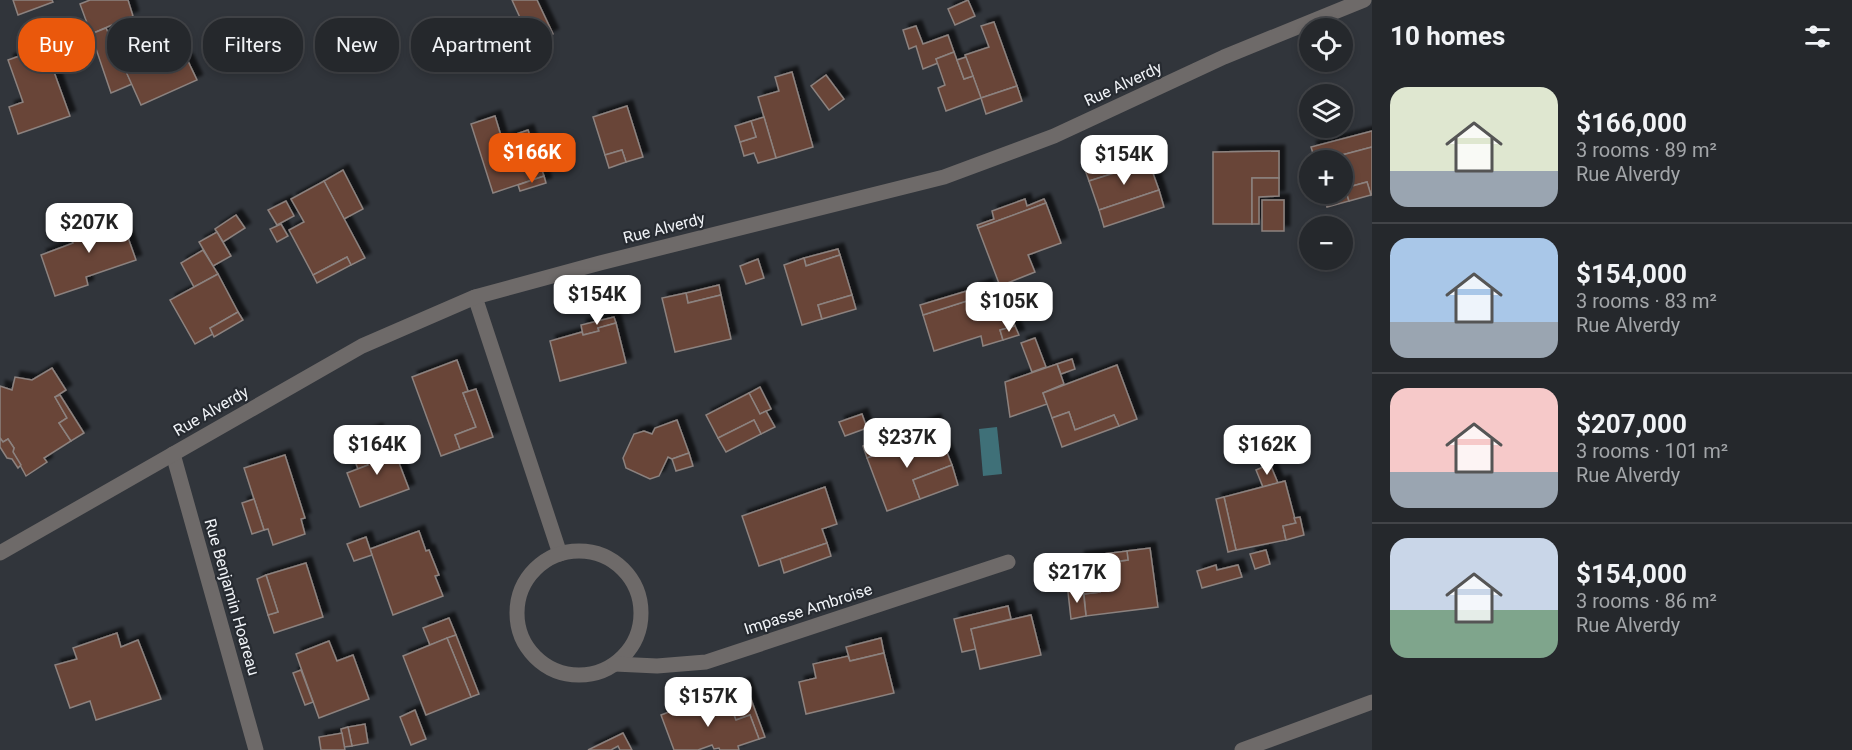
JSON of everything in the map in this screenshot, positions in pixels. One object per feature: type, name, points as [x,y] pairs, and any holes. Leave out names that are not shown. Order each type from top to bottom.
[{"type":"street","name":"Rue Alverdy","points":[[0,553],[362,346],[475,297],[600,263],[944,177],[1054,136],[1224,57],[1364,0]]},
{"type":"street","points":[[475,297],[560,554]]},
{"type":"street","name":"Rue Benjamin Hoareau","points":[[173,454],[256,750]]},
{"type":"street","name":"Impasse Ambroise","points":[[584,551],[608,558],[626,572],[638,595],[642,614],[634,642],[615,664],[598,673],[572,675],[550,669],[530,652],[519,632],[517,609],[524,584],[535,569],[560,554],[584,551]]},
{"type":"street","name":"Impasse Ambroise","points":[[615,664],[657,666],[706,662],[1008,562]]},
{"type":"street","points":[[1242,750],[1372,702]]},
{"type":"water","points":[[997,427],[1002,474],[983,476],[979,429]]},
{"type":"building","points":[[13,0],[52,0],[53,2],[18,15]]},
{"type":"building","points":[[90,0],[128,0],[133,16],[107,18],[107,27],[95,32],[95,18],[85,18],[80,4]]},
{"type":"building","points":[[512,0],[537,0],[545,18],[520,18]]},
{"type":"building","points":[[968,0],[975,16],[955,25],[948,9]]},
{"type":"building","points":[[994,22],[1017,86],[981,98],[965,55],[989,47],[981,26]]},
{"type":"building","points":[[916,26],[923,44],[948,35],[954,52],[936,59],[938,63],[923,69],[916,46],[909,49],[903,30]]},
{"type":"building","points":[[106,28],[107,30],[107,72],[126,72],[132,84],[111,93],[95,46],[95,32]]},
{"type":"building","points":[[954,52],[964,79],[973,76],[981,98],[946,111],[938,88],[945,85],[936,59]]},
{"type":"building","points":[[18,56],[18,72],[54,72],[70,116],[18,134],[9,107],[23,102],[8,60]]},
{"type":"building","points":[[966,57],[973,76],[964,79],[957,60]]},
{"type":"building","points":[[191,67],[197,80],[141,105],[126,72],[191,72]]},
{"type":"building","points":[[792,72],[813,147],[776,158],[758,97],[779,91],[775,77]]},
{"type":"building","points":[[826,75],[844,99],[829,110],[811,86]]},
{"type":"building","points":[[1017,86],[1022,101],[986,114],[981,98]]},
{"type":"building","points":[[627,106],[643,157],[626,162],[622,150],[605,155],[593,117]]},
{"type":"building","points":[[495,116],[502,139],[528,130],[544,176],[493,193],[471,124]]},
{"type":"building","points":[[764,117],[776,158],[758,163],[754,153],[744,156],[740,142],[756,137],[751,121]]},
{"type":"building","points":[[751,121],[756,137],[740,142],[735,126]]},
{"type":"building","points":[[1372,131],[1372,147],[1353,152],[1353,150],[1312,150],[1311,147],[1353,138],[1353,136]]},
{"type":"building","points":[[1372,147],[1371,195],[1367,182],[1353,186],[1353,152]]},
{"type":"building","points":[[622,150],[626,162],[609,168],[605,155]]},
{"type":"building","points":[[1279,151],[1279,178],[1252,178],[1252,224],[1213,224],[1213,152]]},
{"type":"building","points":[[1131,152],[1136,166],[1089,181],[1084,167]]},
{"type":"building","points":[[1149,162],[1159,190],[1099,210],[1089,181]]},
{"type":"building","points":[[343,170],[363,209],[344,219],[324,181]]},
{"type":"building","points":[[544,176],[546,183],[520,191],[518,185]]},
{"type":"building","points":[[1252,178],[1279,178],[1279,196],[1259,197],[1259,224],[1252,224]]},
{"type":"building","points":[[324,181],[365,258],[351,265],[347,257],[313,275],[289,230],[304,222],[291,199]]},
{"type":"building","points":[[1367,182],[1371,195],[1353,200],[1353,186]]},
{"type":"building","points":[[1159,190],[1164,207],[1104,227],[1099,210]]},
{"type":"building","points":[[1025,199],[1027,206],[1044,199],[1046,203],[978,228],[977,225],[994,219],[992,211]]},
{"type":"building","points":[[1262,200],[1284,200],[1284,231],[1262,231]]},
{"type":"building","points":[[286,201],[294,216],[277,225],[268,210]]},
{"type":"building","points":[[1046,203],[1061,243],[1028,255],[1035,272],[1000,286],[978,228]]},
{"type":"building","points":[[119,212],[136,260],[86,277],[88,285],[55,296],[41,255],[73,243],[69,229]]},
{"type":"building","points":[[236,215],[245,228],[223,242],[215,229]]},
{"type":"building","points":[[281,224],[288,236],[277,242],[270,229]]},
{"type":"building","points":[[217,232],[231,256],[213,266],[199,242]]},
{"type":"building","points":[[838,249],[840,255],[806,266],[804,258]]},
{"type":"building","points":[[203,250],[218,274],[194,287],[181,263]]},
{"type":"building","points":[[840,255],[852,295],[818,305],[822,319],[802,325],[784,265],[804,258],[806,266]]},
{"type":"building","points":[[347,257],[351,265],[317,283],[313,275]]},
{"type":"building","points":[[758,259],[764,278],[746,284],[740,266]]},
{"type":"building","points":[[218,274],[238,312],[210,328],[213,334],[195,344],[170,300]]},
{"type":"building","points":[[987,284],[994,306],[1006,303],[1015,326],[1000,330],[1003,340],[983,346],[981,336],[934,351],[923,315],[973,299],[970,290]]},
{"type":"building","points":[[719,285],[721,295],[688,303],[686,293]]},
{"type":"building","points":[[970,290],[973,299],[923,315],[920,305]]},
{"type":"building","points":[[686,293],[688,303],[721,295],[731,339],[675,352],[662,298]]},
{"type":"building","points":[[852,295],[856,309],[822,319],[818,305]]},
{"type":"building","points":[[238,312],[243,320],[214,337],[210,328]]},
{"type":"building","points":[[614,317],[616,323],[583,335],[581,325]]},
{"type":"building","points":[[616,323],[626,363],[560,381],[550,341],[582,332],[583,335],[599,331],[598,328]]},
{"type":"building","points":[[1015,326],[1019,335],[1003,340],[1000,330]]},
{"type":"building","points":[[1035,338],[1046,367],[1032,372],[1021,343]]},
{"type":"building","points":[[1072,359],[1075,369],[1061,374],[1057,364]]},
{"type":"building","points":[[457,360],[468,391],[463,393],[476,427],[455,435],[460,449],[441,456],[412,377]]},
{"type":"building","points":[[1057,364],[1064,384],[1043,393],[1047,404],[1010,417],[1005,382]]},
{"type":"building","points":[[1117,365],[1137,419],[1119,426],[1114,415],[1075,430],[1069,412],[1052,418],[1043,393]]},
{"type":"building","points":[[52,368],[66,390],[55,397],[67,418],[59,423],[71,441],[44,458],[47,462],[26,476],[8,439],[3,442],[0,438],[0,386],[12,390],[15,377],[32,380]]},
{"type":"building","points":[[760,387],[771,409],[760,414],[749,393]]},
{"type":"building","points":[[476,389],[493,437],[460,449],[455,435],[476,427],[463,393]]},
{"type":"building","points":[[749,393],[760,414],[766,411],[775,427],[761,434],[754,420],[718,438],[706,415]]},
{"type":"building","points":[[60,395],[84,433],[71,441],[59,423],[67,418],[55,397]]},
{"type":"building","points":[[1069,412],[1075,430],[1114,415],[1119,426],[1062,447],[1052,418]]},
{"type":"building","points":[[862,414],[867,428],[845,436],[839,422]]},
{"type":"building","points":[[677,420],[689,453],[672,459],[668,457],[659,476],[650,479],[626,468],[623,458],[634,434],[644,431],[652,434],[655,428]]},
{"type":"building","points":[[754,420],[761,434],[726,452],[718,438]]},
{"type":"building","points":[[935,420],[939,432],[867,458],[863,446]]},
{"type":"building","points":[[377,429],[380,439],[361,446],[368,465],[358,469],[347,440]]},
{"type":"building","points":[[939,432],[952,465],[913,480],[920,499],[887,511],[867,458]]},
{"type":"building","points":[[0,438],[3,442],[8,439],[14,448],[13,452],[21,465],[18,468],[12,459],[7,458],[0,447]]},
{"type":"building","points":[[380,439],[387,458],[396,455],[409,489],[360,507],[347,473],[368,465],[361,446]]},
{"type":"building","points":[[689,453],[693,466],[676,471],[672,459]]},
{"type":"building","points":[[285,455],[305,518],[301,519],[305,534],[273,545],[268,529],[264,530],[244,468]]},
{"type":"building","points":[[1270,464],[1278,483],[1263,487],[1256,470]]},
{"type":"building","points":[[952,465],[958,485],[920,499],[913,480]]},
{"type":"building","points":[[1285,481],[1296,523],[1283,526],[1286,540],[1236,550],[1224,497]]},
{"type":"building","points":[[825,487],[837,524],[822,529],[827,543],[759,566],[742,516]]},
{"type":"building","points":[[1224,497],[1236,550],[1228,552],[1216,499]]},
{"type":"building","points":[[254,499],[264,530],[252,534],[242,503]]},
{"type":"building","points":[[1300,517],[1304,535],[1286,540],[1283,526],[1296,523],[1294,518]]},
{"type":"building","points":[[419,531],[426,551],[429,550],[439,575],[435,576],[443,596],[393,615],[370,549]]},
{"type":"building","points":[[366,537],[372,555],[354,561],[347,544]]},
{"type":"building","points":[[827,543],[831,556],[784,573],[780,559]]},
{"type":"building","points":[[1150,548],[1158,607],[1086,616],[1084,594],[1100,592],[1096,564],[1128,560],[1127,551]]},
{"type":"building","points":[[1266,550],[1270,564],[1255,569],[1250,554]]},
{"type":"building","points":[[1127,551],[1128,560],[1096,564],[1100,592],[1084,594],[1079,557]]},
{"type":"building","points":[[306,563],[323,617],[274,633],[268,615],[278,612],[266,575]]},
{"type":"building","points":[[1216,565],[1217,570],[1238,565],[1242,577],[1202,588],[1197,571]]},
{"type":"building","points":[[266,575],[278,612],[268,615],[257,579]]},
{"type":"building","points":[[1083,589],[1086,616],[1071,619],[1068,592]]},
{"type":"building","points":[[1008,606],[1011,619],[971,629],[976,649],[962,652],[954,619]]},
{"type":"building","points":[[1031,615],[1041,655],[980,669],[971,629]]},
{"type":"building","points":[[449,618],[456,635],[430,645],[423,628]]},
{"type":"building","points":[[117,633],[121,647],[138,640],[161,699],[96,720],[90,701],[70,708],[55,665],[77,659],[73,648]]},
{"type":"building","points":[[456,635],[479,694],[471,697],[447,638]]},
{"type":"building","points":[[447,638],[471,697],[426,715],[403,656]]},
{"type":"building","points":[[881,638],[884,653],[850,661],[846,647]]},
{"type":"building","points":[[329,641],[337,661],[353,655],[369,699],[319,718],[296,654]]},
{"type":"building","points":[[884,653],[894,693],[806,714],[799,682],[816,678],[813,664],[848,656],[850,661]]},
{"type":"building","points":[[301,670],[313,702],[305,705],[293,673]]},
{"type":"building","points":[[745,683],[765,737],[759,739],[750,715],[736,720],[728,700],[701,709],[698,701]]},
{"type":"building","points":[[728,700],[736,720],[750,715],[759,739],[738,746],[739,750],[714,749],[712,745],[698,750],[674,750],[661,715],[698,701],[701,709]]},
{"type":"building","points":[[415,710],[426,739],[411,745],[400,717]]},
{"type":"building","points":[[365,724],[368,743],[352,746],[348,727]]},
{"type":"building","points":[[348,727],[352,746],[344,747],[341,729]]},
{"type":"building","points":[[342,733],[345,750],[321,750],[319,737]]},
{"type":"building","points":[[623,733],[632,750],[620,750],[618,746],[611,750],[588,750]]}]
